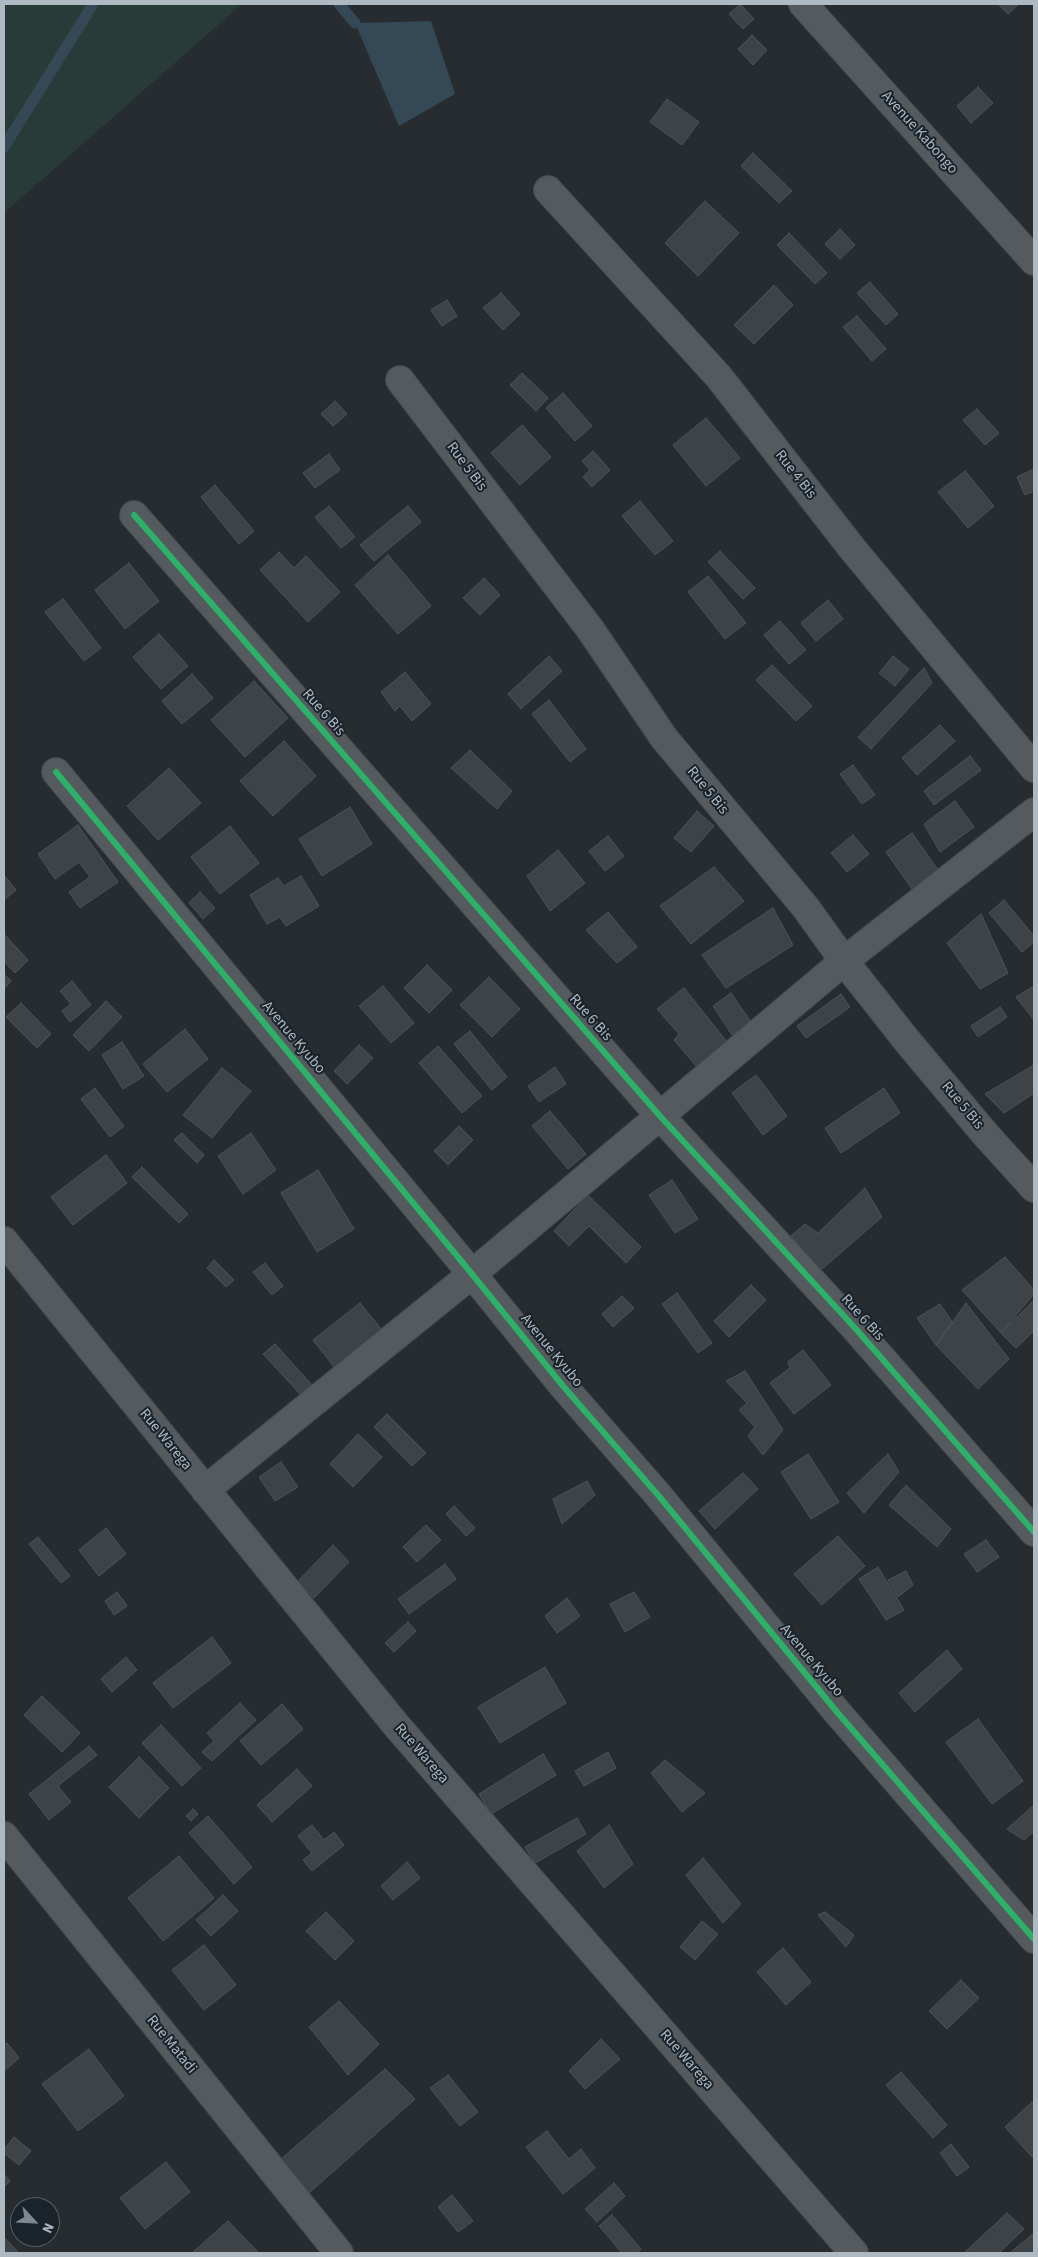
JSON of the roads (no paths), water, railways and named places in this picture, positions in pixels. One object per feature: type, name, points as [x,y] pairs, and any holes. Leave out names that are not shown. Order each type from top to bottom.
[{"type":"street","name":"Avenue Kabongo","points":[[803,4],[1034,262]]},
{"type":"street","name":"Rue 4 Bis","points":[[548,190],[719,377],[851,547],[1034,768]]},
{"type":"street","name":"Rue 5 Bis","points":[[400,380],[590,629],[664,738],[806,908],[844,961],[908,1042],[986,1135],[1034,1188]]},
{"type":"street","name":"Rue 6 Bis","points":[[134,515],[660,1116],[855,1328],[1034,1532]]},
{"type":"street","name":"Avenue Kyubo","points":[[56,772],[563,1386],[658,1495],[837,1712],[1034,1940]]},
{"type":"street","points":[[205,1490],[472,1274],[844,961],[1034,812]]},
{"type":"street","name":"Rue Warega","points":[[4,1240],[396,1726],[854,2253]]},
{"type":"street","name":"Rue Matadi","points":[[4,1836],[339,2253]]},
{"type":"water","points":[[431,21],[455,94],[399,126],[355,23]]},
{"type":"waterway","points":[[4,147],[93,4]]},
{"type":"waterway","points":[[339,4],[355,23]]}]
